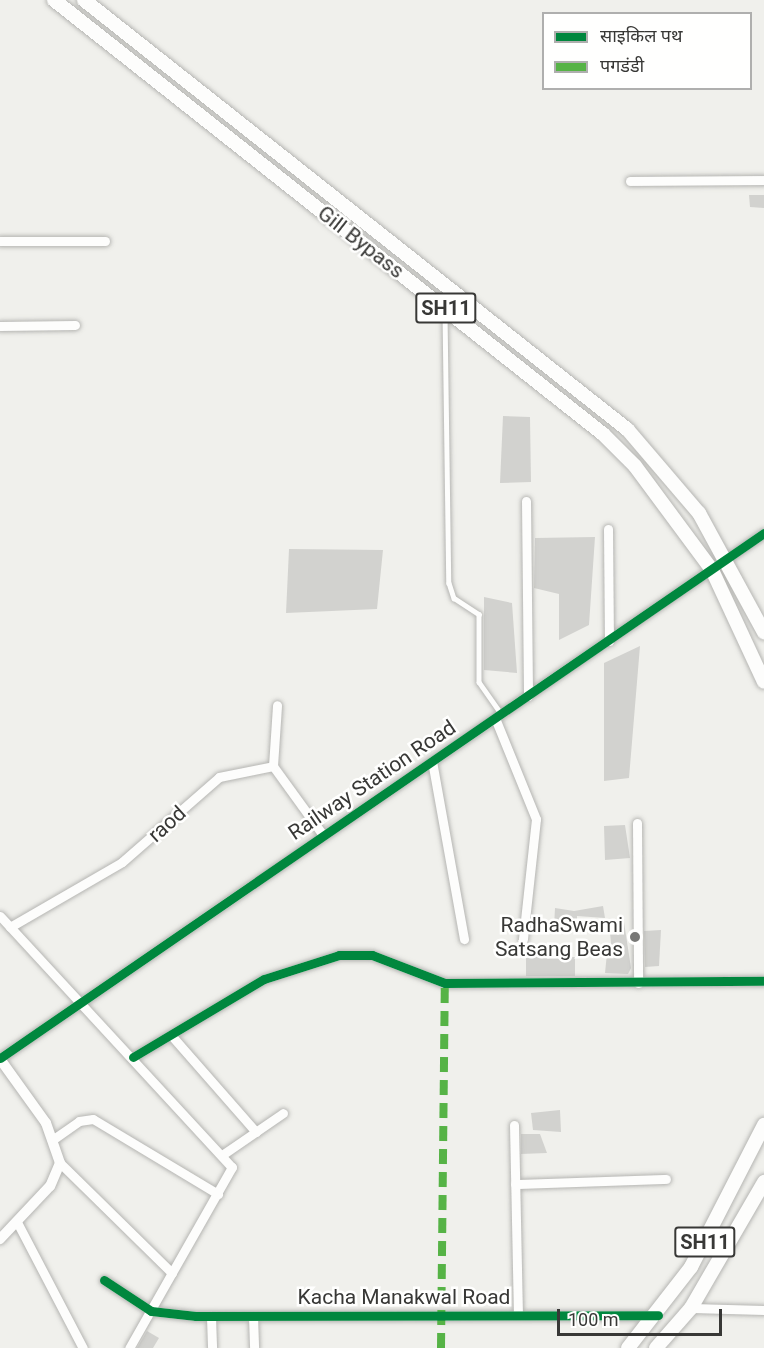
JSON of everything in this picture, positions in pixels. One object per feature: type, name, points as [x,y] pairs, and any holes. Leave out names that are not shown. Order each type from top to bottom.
[{"type":"main road","name":"Gill Bypass","points":[[54,0],[603,434],[635,466],[712,570],[764,682]]},
{"type":"main road","name":"Gill Bypass","points":[[84,0],[583,390],[664,468],[727,559],[764,632]]},
{"type":"main road","name":"SH11","points":[[628,1348],[658,1315],[729,1202],[764,1125]]},
{"type":"main road","name":"SH11","points":[[656,1348],[691,1308],[764,1182]]},
{"type":"street","points":[[630,181],[764,180]]},
{"type":"street","points":[[0,241],[105,241]]},
{"type":"street","points":[[0,326],[75,325]]},
{"type":"street","points":[[526,501],[528,696]]},
{"type":"street","points":[[608,529],[609,641]]},
{"type":"street","name":"Railway Station Road","points":[[0,1059],[80,999],[609,641],[764,533]]},
{"type":"street","points":[[277,705],[273,766],[323,835]]},
{"type":"street","points":[[498,716],[536,819],[523,939]]},
{"type":"street","points":[[432,761],[464,939]]},
{"type":"street","name":"raod","points":[[10,927],[123,862],[219,777],[273,766]]},
{"type":"street","points":[[636,823],[638,983]]},
{"type":"street","points":[[0,916],[133,1057],[222,1155],[232,1171],[129,1348]]},
{"type":"street","points":[[133,1057],[264,979],[339,955],[372,955],[445,983],[764,981]]},
{"type":"street","points":[[171,1035],[256,1132]]},
{"type":"street","points":[[0,1059],[55,1138],[60,1163],[172,1273]]},
{"type":"street","points":[[222,1155],[283,1113]]},
{"type":"street","points":[[55,1138],[84,1119],[93,1119],[218,1194]]},
{"type":"street","points":[[514,1125],[518,1314]]},
{"type":"street","points":[[0,1239],[50,1186],[60,1163]]},
{"type":"street","points":[[514,1184],[666,1179]]},
{"type":"street","points":[[17,1222],[83,1348]]},
{"type":"street","points":[[104,1280],[151,1311]]},
{"type":"street","points":[[691,1308],[764,1310]]},
{"type":"street","name":"Kacha Manakwal Road","points":[[151,1311],[211,1317],[658,1315]]},
{"type":"street","points":[[253,1316],[254,1348]]},
{"type":"street","points":[[211,1317],[212,1348]]},
{"type":"lane","points":[[445,307],[449,583],[454,598],[479,614],[479,682],[498,716]]},
{"type":"building","points":[[749,195],[764,195],[764,208],[750,207]]},
{"type":"building","points":[[503,416],[530,417],[531,482],[500,483]]},
{"type":"building","points":[[595,537],[589,625],[559,640],[559,594],[534,588],[535,538]]},
{"type":"building","points":[[289,549],[383,550],[377,609],[286,613]]},
{"type":"building","points":[[484,597],[512,603],[517,673],[484,670]]},
{"type":"building","points":[[640,646],[629,778],[604,781],[604,663]]},
{"type":"building","points":[[625,825],[630,858],[605,860],[604,826]]},
{"type":"building","points":[[603,906],[605,918],[577,916],[577,926],[554,927],[555,908],[574,911]]},
{"type":"building","points":[[624,922],[631,968],[628,974],[605,973],[607,953],[612,953],[609,923]]},
{"type":"building","points":[[661,930],[659,966],[645,967],[644,931]]},
{"type":"building","points":[[526,957],[575,957],[575,976],[526,976]]},
{"type":"building","points":[[560,1110],[561,1132],[533,1130],[531,1113]]},
{"type":"building","points":[[521,1134],[540,1134],[547,1153],[521,1154]]},
{"type":"building","points":[[147,1331],[159,1338],[153,1348],[137,1348]]},
{"type":"marked path","points":[[441,1348],[445,983]]},
{"type":"cycle path","points":[[0,1058],[764,533]]},
{"type":"cycle path","points":[[133,1057],[264,979],[339,955],[372,955],[445,983],[764,981]]},
{"type":"cycle path","points":[[104,1280],[151,1311],[196,1316],[658,1315]]},
{"type":"place","name":"RadhaSwami Satsang Beas","points":[[635,937]]}]
